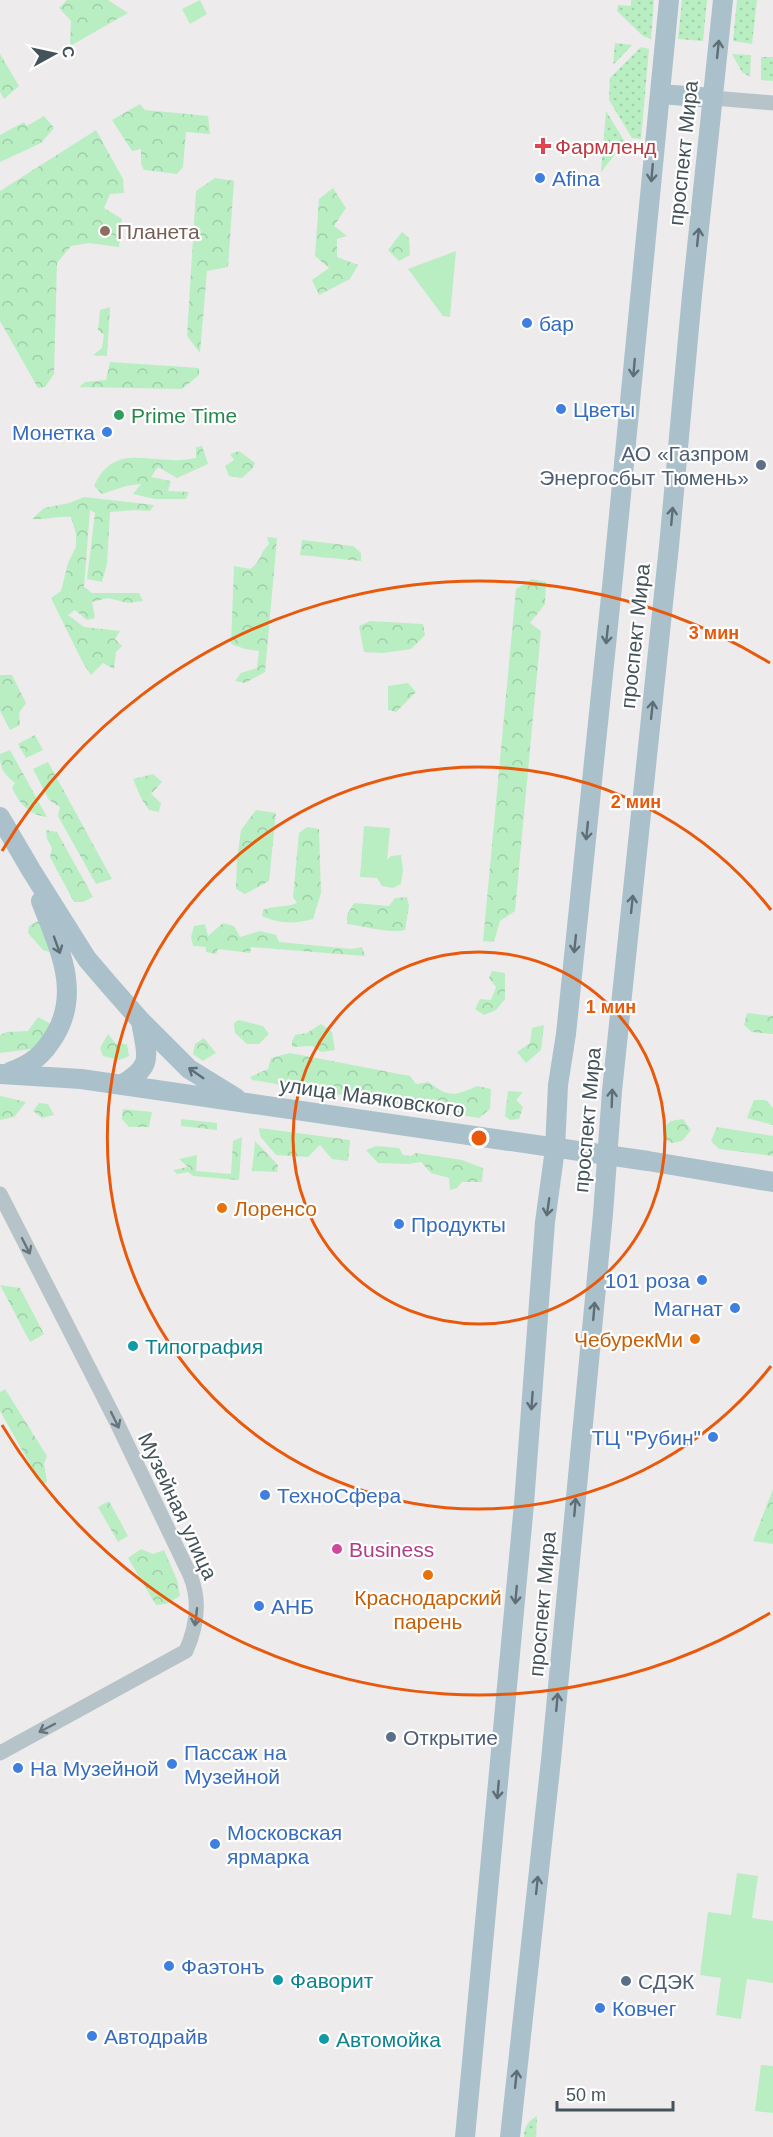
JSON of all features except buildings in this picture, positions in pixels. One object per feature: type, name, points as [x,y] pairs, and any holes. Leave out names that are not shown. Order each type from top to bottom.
[{"type":"main road","name":"проспект Мира","points":[[465,2137],[524,1504],[545,1222],[555,1149],[558,1085],[566,1034],[613,577],[669,0]]},
{"type":"main road","name":"проспект Мира","points":[[510,2137],[551,1760],[608,1156],[612,1091],[723,0]]},
{"type":"main road","points":[[660,94],[713,98]]},
{"type":"main road","points":[[0,817],[87,958],[141,1021],[189,1069],[246,1104]]},
{"type":"main road","points":[[3,1074],[28,1066],[48,1047],[60,1026],[68,1003],[64,965],[31,870]]},
{"type":"main road","points":[[121,1085],[145,1067],[148,1054],[141,1021]]},
{"type":"main road","name":"улица Маяковского","points":[[3,1074],[72,1078],[773,1182]]},
{"type":"street","points":[[713,98],[773,103]]},
{"type":"street","name":"Музейная улица","points":[[0,1194],[116,1421],[187,1568],[196,1589],[197,1605],[194,1632],[186,1651],[0,1753]]},
{"type":"green space","points":[[67,0],[108,0],[128,13],[70,46],[71,21],[59,8]]},
{"type":"green space","points":[[200,0],[207,14],[190,24],[182,9]]},
{"type":"green space","points":[[631,0],[654,0],[651,39],[643,36],[617,11],[618,5],[631,6]]},
{"type":"green space","points":[[682,0],[707,0],[703,41],[678,39]]},
{"type":"green space","points":[[737,0],[757,0],[752,44],[733,41]]},
{"type":"green space","points":[[615,43],[632,45],[613,65]]},
{"type":"green space","points":[[641,47],[649,49],[641,139],[632,138],[609,100],[610,78]]},
{"type":"green space","points":[[0,54],[19,86],[4,99],[0,92]]},
{"type":"green space","points":[[732,54],[751,55],[750,77],[742,72]]},
{"type":"green space","points":[[761,57],[773,57],[773,81],[761,80]]},
{"type":"green space","points":[[140,104],[145,110],[208,116],[210,134],[186,132],[183,167],[177,174],[144,170],[141,164],[141,149],[132,151],[112,120]]},
{"type":"green space","points":[[606,111],[625,142],[601,172]]},
{"type":"green space","points":[[44,116],[54,128],[41,143],[0,162],[0,135],[24,122],[27,126]]},
{"type":"green space","points":[[96,130],[123,179],[124,193],[110,194],[104,208],[122,219],[119,247],[89,243],[71,246],[57,263],[54,374],[45,387],[38,388],[0,321],[0,191]]},
{"type":"green space","points":[[215,178],[234,181],[228,267],[207,271],[200,353],[187,336],[196,191]]},
{"type":"green space","points":[[333,188],[346,208],[334,226],[347,236],[337,239],[337,257],[358,265],[350,279],[319,295],[312,280],[329,268],[315,256],[319,199]]},
{"type":"green space","points":[[402,232],[409,238],[410,255],[399,261],[388,250]]},
{"type":"green space","points":[[456,251],[450,317],[443,316],[408,269]]},
{"type":"green space","points":[[110,307],[107,356],[93,355],[102,348],[104,335],[98,330],[100,310]]},
{"type":"green space","points":[[110,362],[199,368],[199,375],[182,389],[79,387],[85,382],[106,380]]},
{"type":"green space","points":[[202,446],[208,464],[177,478],[158,467],[151,477],[171,481],[168,491],[189,492],[186,499],[155,499],[133,494],[141,484],[102,494],[94,486],[101,474],[117,461],[127,458],[184,460],[196,458],[196,447]]},
{"type":"green space","points":[[239,451],[255,463],[242,478],[229,476],[225,466],[234,460],[230,454]]},
{"type":"green space","points":[[84,497],[154,505],[150,511],[110,512],[107,564],[102,582],[87,579],[95,513],[90,510],[84,587],[92,593],[139,593],[143,601],[128,603],[108,598],[92,602],[95,618],[87,620],[75,610],[68,615],[84,627],[120,631],[115,639],[122,646],[116,652],[114,669],[103,663],[91,675],[51,598],[61,591],[68,563],[76,547],[76,534],[71,517],[32,519],[44,508],[69,503]]},
{"type":"green space","points":[[267,537],[277,538],[265,672],[245,683],[235,681],[241,673],[257,668],[259,651],[231,644],[234,566],[250,569],[254,566],[269,544]]},
{"type":"green space","points":[[302,540],[353,546],[361,553],[361,561],[300,555]]},
{"type":"green space","points":[[532,579],[546,582],[545,604],[530,623],[541,631],[515,911],[500,921],[494,942],[483,941],[516,589]]},
{"type":"green space","points":[[370,621],[423,624],[425,635],[411,649],[383,653],[364,652],[359,626]]},
{"type":"green space","points":[[0,675],[12,675],[26,703],[19,713],[20,725],[10,730],[0,711]]},
{"type":"green space","points":[[408,683],[416,692],[396,712],[388,710],[388,686]]},
{"type":"green space","points":[[35,735],[43,750],[26,758],[18,744]]},
{"type":"green space","points":[[10,750],[47,817],[30,811],[15,794],[12,788],[15,783],[3,770],[0,759],[0,754]]},
{"type":"green space","points":[[48,762],[112,879],[96,884],[58,816],[60,807],[49,800],[33,769]]},
{"type":"green space","points":[[153,774],[162,782],[151,794],[161,803],[159,812],[149,810],[133,779]]},
{"type":"green space","points":[[256,810],[276,813],[269,881],[245,894],[236,889],[237,859],[241,830]]},
{"type":"green space","points":[[364,826],[390,828],[387,860],[391,856],[401,855],[403,869],[401,884],[393,888],[382,886],[377,878],[360,877]]},
{"type":"green space","points":[[307,827],[319,829],[321,893],[313,919],[287,922],[275,921],[262,916],[263,910],[297,903],[293,897],[299,833]]},
{"type":"green space","points":[[46,830],[57,832],[93,897],[83,902],[74,902],[50,857],[52,848],[47,839]]},
{"type":"green space","points":[[407,897],[409,906],[405,930],[384,930],[347,924],[347,915],[354,903],[389,906],[395,898]]},
{"type":"green space","points":[[40,920],[49,936],[49,952],[43,950],[28,933],[29,926]]},
{"type":"green space","points":[[223,923],[234,926],[240,937],[260,931],[276,935],[279,942],[352,949],[362,947],[365,956],[251,947],[250,953],[218,949],[216,954],[206,952],[206,947],[193,946],[191,937],[194,926],[205,924],[208,936]]},
{"type":"green space","points":[[492,971],[505,973],[505,999],[496,1010],[484,1015],[475,1009],[480,999],[491,1000],[496,987],[489,978]]},
{"type":"green space","points":[[747,1013],[773,1016],[773,1034],[752,1032],[744,1025]]},
{"type":"green space","points":[[38,1017],[53,1025],[39,1048],[0,1053],[0,1035],[7,1032],[28,1031]]},
{"type":"green space","points":[[239,1020],[263,1026],[269,1034],[259,1044],[247,1044],[235,1033],[234,1023]]},
{"type":"green space","points":[[321,1024],[332,1032],[335,1050],[321,1052],[312,1046],[292,1047],[295,1035],[307,1033]]},
{"type":"green space","points":[[544,1025],[541,1050],[526,1063],[517,1052],[530,1043],[532,1028]]},
{"type":"green space","points":[[108,1034],[116,1044],[127,1044],[129,1056],[119,1060],[103,1056],[100,1048]]},
{"type":"green space","points":[[204,1038],[216,1053],[203,1061],[193,1054],[195,1044]]},
{"type":"green space","points":[[290,1053],[410,1076],[416,1084],[429,1082],[441,1091],[452,1094],[477,1086],[491,1089],[490,1109],[479,1118],[252,1080],[250,1077],[268,1069],[271,1058]]},
{"type":"green space","points":[[508,1091],[523,1092],[516,1100],[523,1107],[519,1119],[510,1120],[505,1116]]},
{"type":"green space","points":[[0,1096],[26,1102],[14,1117],[0,1120]]},
{"type":"green space","points":[[754,1100],[766,1100],[773,1108],[773,1125],[747,1118]]},
{"type":"green space","points":[[39,1103],[48,1104],[54,1115],[42,1118],[33,1111]]},
{"type":"green space","points":[[123,1109],[152,1112],[149,1127],[129,1127],[122,1119]]},
{"type":"green space","points":[[181,1119],[217,1123],[217,1130],[181,1126]]},
{"type":"green space","points":[[683,1119],[691,1130],[682,1141],[672,1143],[664,1139],[663,1128],[671,1121]]},
{"type":"green space","points":[[717,1127],[773,1136],[773,1156],[719,1149],[711,1141]]},
{"type":"green space","points":[[259,1128],[350,1140],[348,1161],[332,1159],[320,1145],[308,1157],[276,1155],[260,1136]]},
{"type":"green space","points":[[242,1137],[239,1180],[193,1176],[188,1172],[177,1174],[173,1170],[188,1167],[179,1159],[197,1155],[196,1171],[231,1174],[233,1141]]},
{"type":"green space","points":[[255,1141],[278,1165],[277,1172],[252,1171]]},
{"type":"green space","points":[[376,1146],[399,1148],[403,1155],[410,1156],[416,1153],[462,1160],[483,1168],[482,1182],[462,1182],[457,1188],[450,1190],[449,1178],[431,1173],[421,1162],[378,1163],[366,1150]]},
{"type":"green space","points":[[0,1285],[20,1288],[44,1334],[30,1342]]},
{"type":"green space","points":[[5,1389],[47,1456],[44,1464],[47,1482],[42,1485],[0,1411],[0,1392]]},
{"type":"green space","points":[[773,1489],[773,1544],[753,1541]]},
{"type":"green space","points":[[109,1501],[128,1536],[118,1542],[98,1507]]},
{"type":"green space","points":[[141,1549],[153,1554],[164,1550],[177,1580],[180,1596],[166,1604],[156,1605],[128,1558]]},
{"type":"green space","points":[[737,1873],[758,1876],[752,1918],[773,1921],[773,1983],[747,1979],[741,2019],[716,2015],[721,1978],[700,1975],[708,1912],[731,1915]]},
{"type":"green space","points":[[761,2065],[773,2066],[773,2113],[755,2111]]},
{"type":"green space","points":[[537,2116],[536,2137],[524,2137],[528,2124]]},
{"type":"place","name":"Фармленд","points":[[543,146]]},
{"type":"place","name":"Afina","points":[[540,178]]},
{"type":"place","name":"Планета","points":[[105,231]]},
{"type":"place","name":"бар","points":[[527,323]]},
{"type":"place","name":"Цветы","points":[[561,409]]},
{"type":"place","name":"Prime Time","points":[[119,415]]},
{"type":"place","name":"Монетка","points":[[107,432]]},
{"type":"place","name":"АО «Газпром Энергосбыт Тюмень»","points":[[761,465]]},
{"type":"place","name":"Лоренсо","points":[[222,1208]]},
{"type":"place","name":"Продукты","points":[[399,1224]]},
{"type":"place","name":"101 роза","points":[[702,1280]]},
{"type":"place","name":"Магнат","points":[[735,1308]]},
{"type":"place","name":"ЧебурекМи","points":[[695,1339]]},
{"type":"place","name":"Типография","points":[[133,1346]]},
{"type":"place","name":"ТЦ \"Рубин\"","points":[[713,1437]]},
{"type":"place","name":"ТехноСфера","points":[[265,1495]]},
{"type":"place","name":"Business","points":[[337,1549]]},
{"type":"place","name":"Краснодарский парень","points":[[428,1575]]},
{"type":"place","name":"АНБ","points":[[259,1606]]},
{"type":"place","name":"Открытие","points":[[391,1737]]},
{"type":"place","name":"Пассаж на Музейной","points":[[172,1764]]},
{"type":"place","name":"На Музейной","points":[[18,1768]]},
{"type":"place","name":"Московская ярмарка","points":[[215,1844]]},
{"type":"place","name":"Фаэтонъ","points":[[169,1966]]},
{"type":"place","name":"Фаворит","points":[[278,1980]]},
{"type":"place","name":"СДЭК","points":[[626,1981]]},
{"type":"place","name":"Ковчег","points":[[600,2008]]},
{"type":"place","name":"Автодрайв","points":[[92,2036]]},
{"type":"place","name":"Автомойка","points":[[324,2039]]}]
